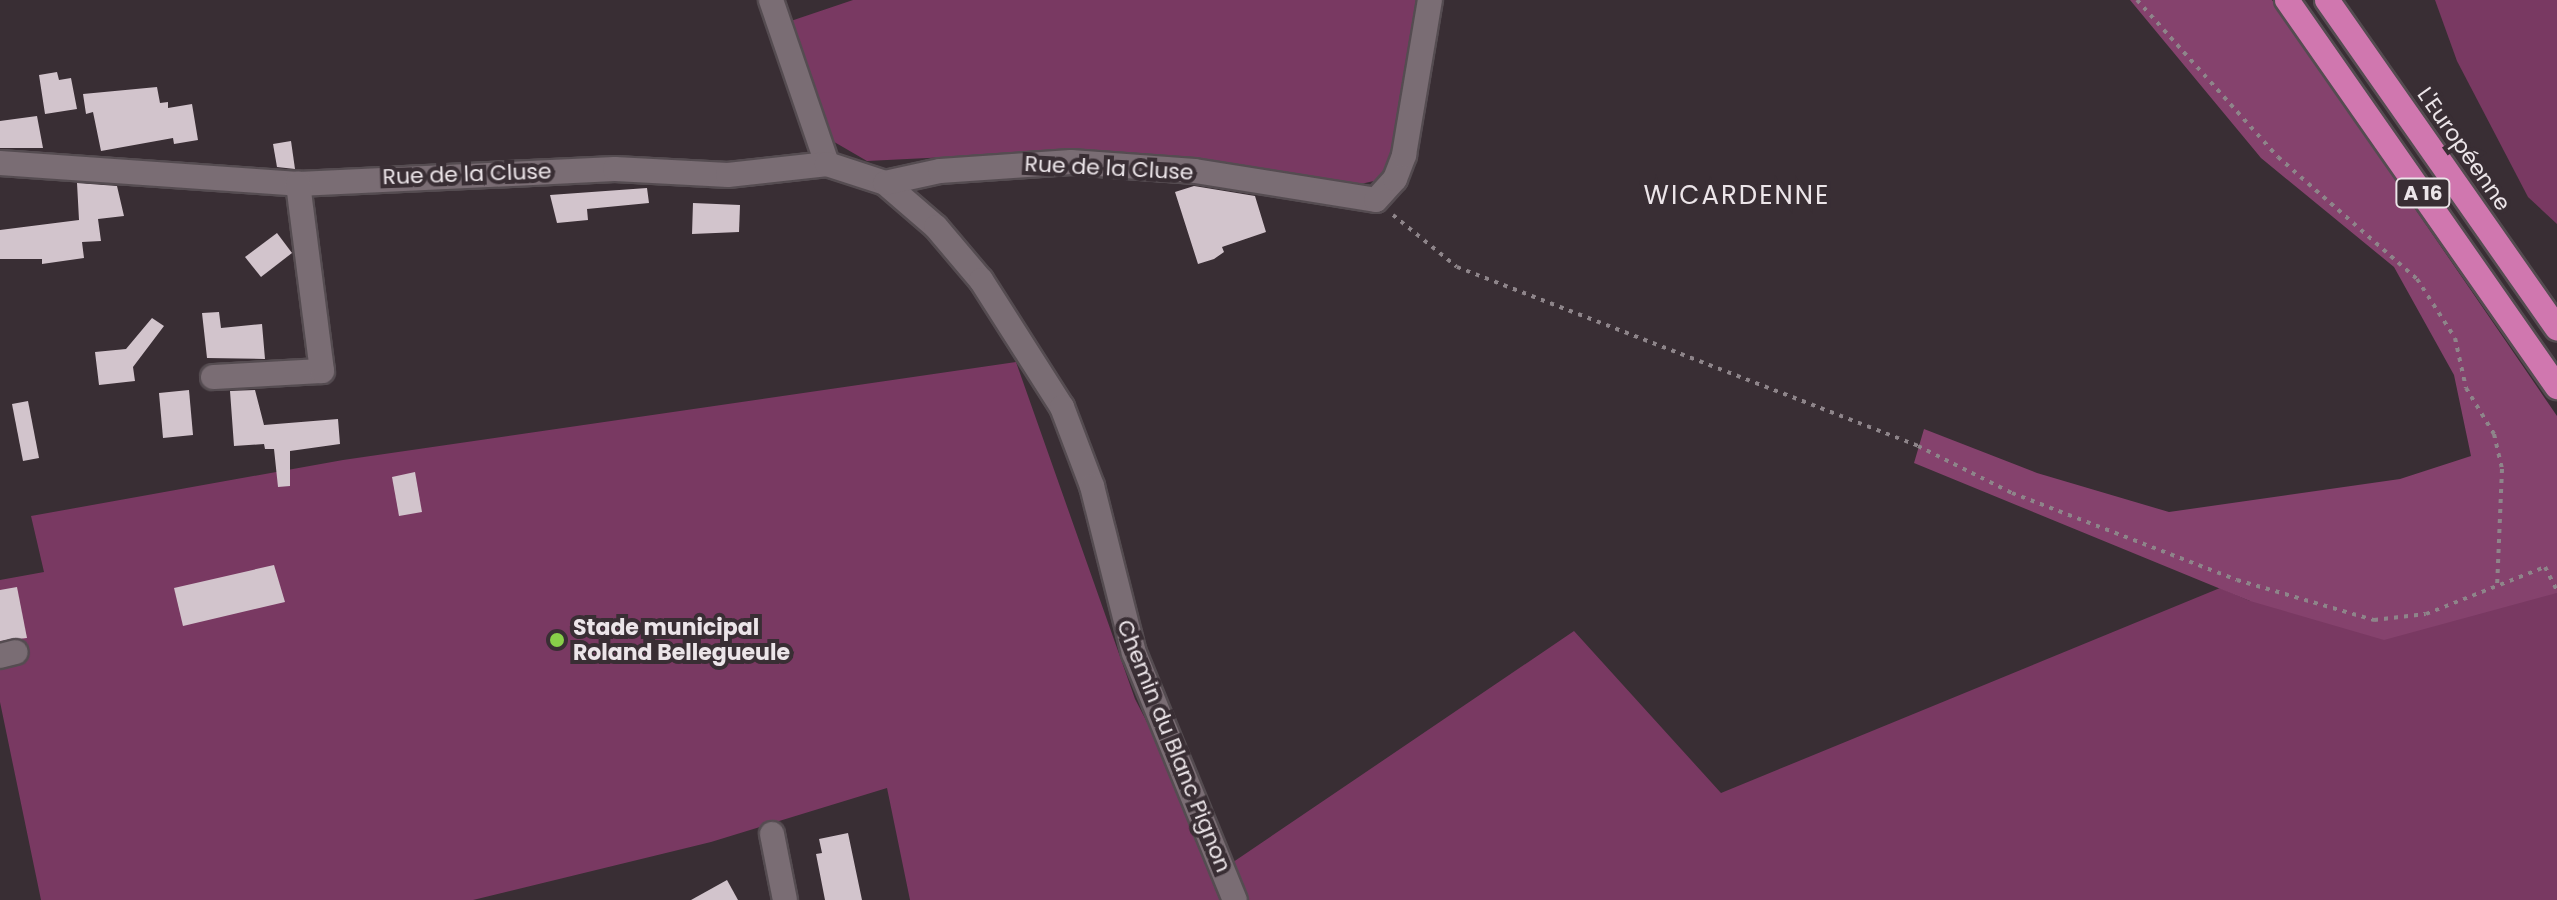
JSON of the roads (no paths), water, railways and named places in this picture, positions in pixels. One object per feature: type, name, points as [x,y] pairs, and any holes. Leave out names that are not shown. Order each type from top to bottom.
[{"type":"highway","name":"A 16","points":[[2287,0],[2557,387]]},
{"type":"highway","name":"L'Européenne","points":[[2327,0],[2557,329]]},
{"type":"street","points":[[771,0],[827,164]]},
{"type":"street","name":"Rue de la Cluse","points":[[0,163],[298,184],[615,169],[736,175],[827,164],[885,183],[925,173],[1056,161],[1195,171],[1376,200],[1395,179],[1404,155],[1430,0]]},
{"type":"street","name":"Chemin du Blanc Pignon","points":[[885,183],[936,227],[981,280],[1028,347],[1066,415],[1092,486],[1134,653],[1235,900]]},
{"type":"street","points":[[213,377],[322,371],[298,184]]},
{"type":"street","points":[[772,834],[785,900]]},
{"type":"place","name":"Stade municipal Roland Bellegueule","points":[[557,640]]},
{"type":"district","name":"WICARDENNE","points":[[1737,196]]}]
